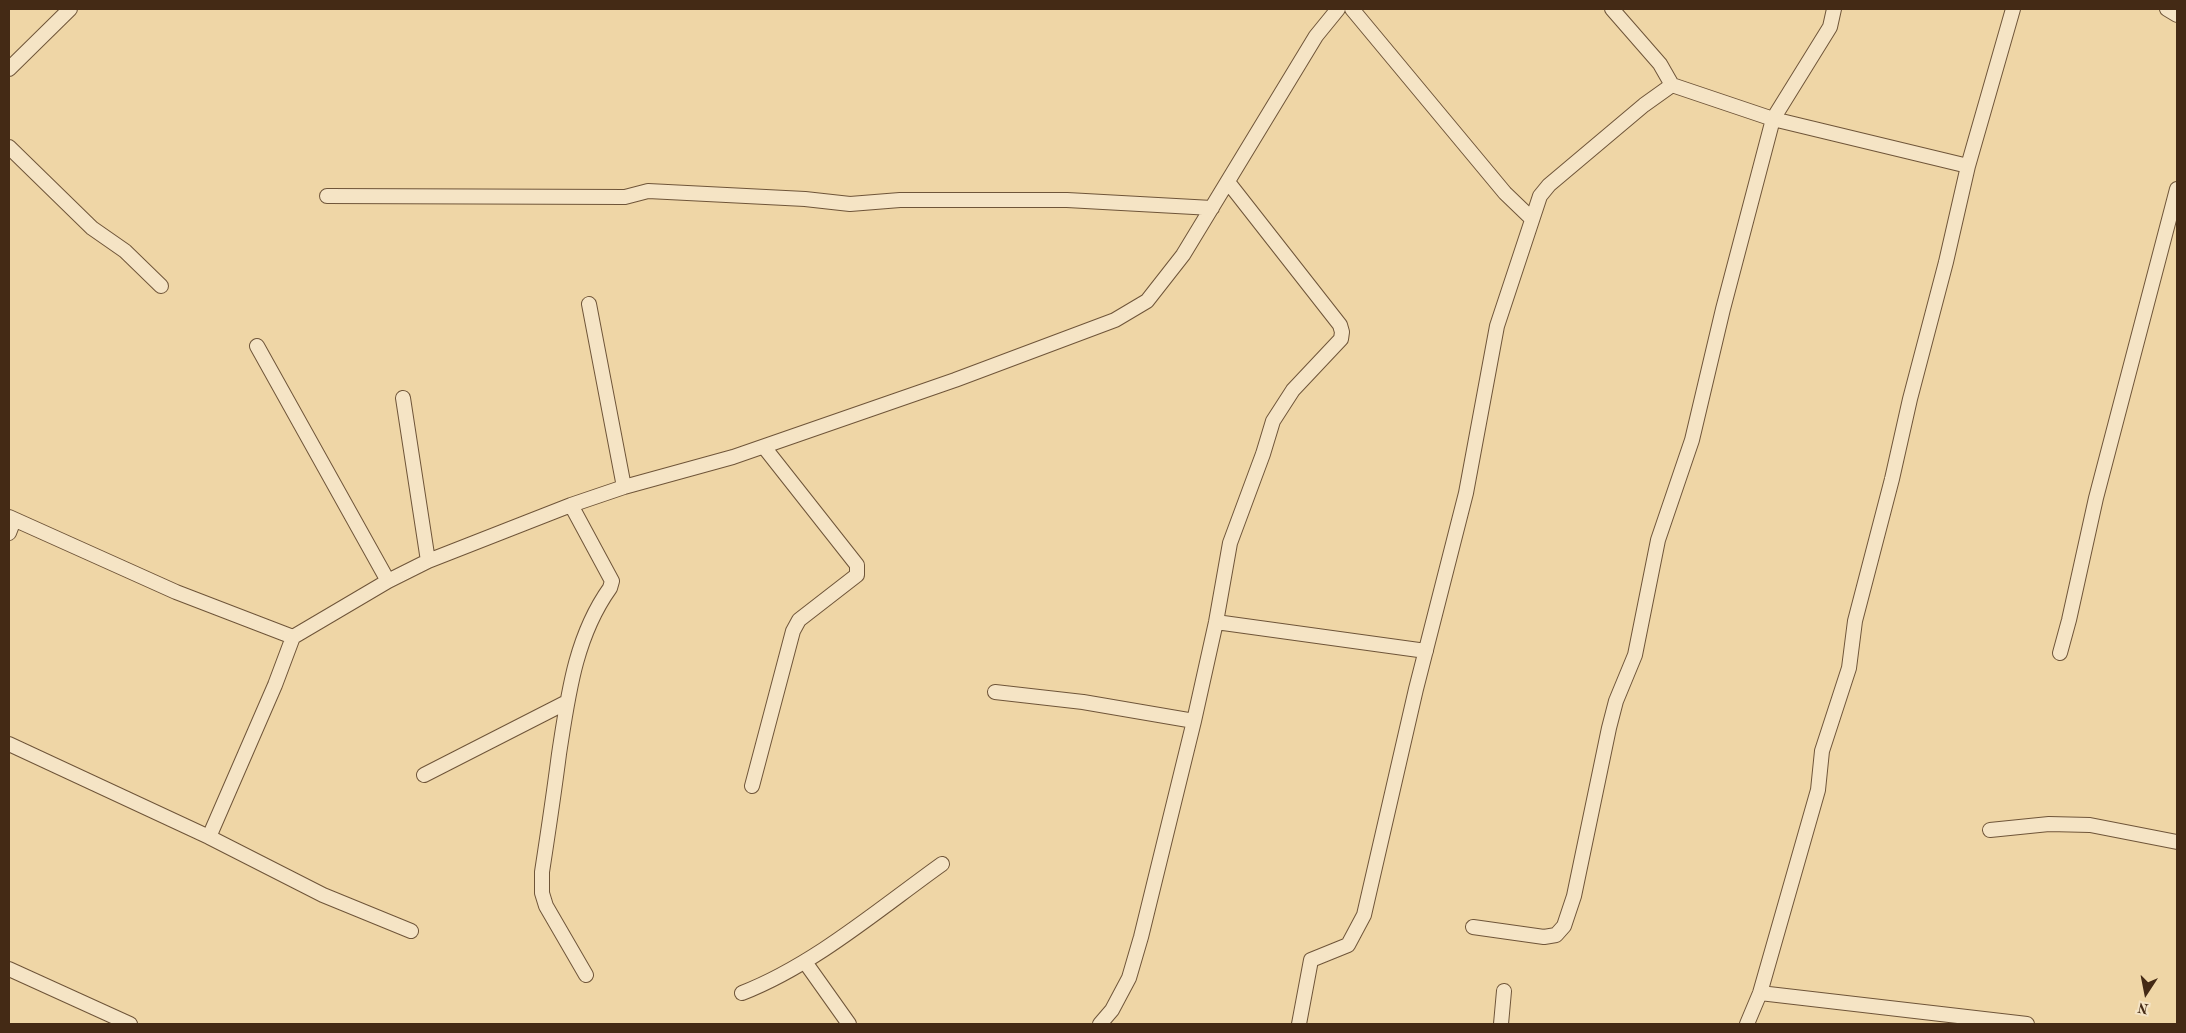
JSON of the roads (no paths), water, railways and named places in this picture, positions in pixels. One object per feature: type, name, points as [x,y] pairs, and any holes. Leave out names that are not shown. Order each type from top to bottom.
[{"type":"street","points":[[9,69],[70,9]]},
{"type":"street","points":[[209,837],[275,685],[293,637],[388,581],[428,561],[571,504],[764,446],[954,380],[1114,320],[1147,301],[1183,255],[1316,36],[1338,9]]},
{"type":"street","points":[[1352,9],[1505,193],[1532,220]]},
{"type":"street","points":[[1612,9],[1660,64],[1672,85],[1773,119],[1968,166]]},
{"type":"street","points":[[1473,927],[1544,937],[1556,935],[1564,926],[1574,896],[1609,728],[1616,701],[1635,655],[1658,540],[1692,440],[1723,309],[1773,119],[1830,27],[1834,9]]},
{"type":"street","points":[[1747,1024],[1760,993],[1818,790],[1822,751],[1849,668],[1855,622],[1892,480],[1908,405],[1946,262],[1968,166],[2013,9]]},
{"type":"street","points":[[2167,9],[2177,15]]},
{"type":"street","points":[[1299,1024],[1311,960],[1348,945],[1364,915],[1392,789],[1466,493],[1497,326],[1540,196],[1549,185],[1644,105],[1672,85]]},
{"type":"street","points":[[9,147],[92,228],[124,251],[162,286]]},
{"type":"street","points":[[1100,1024],[1112,1010],[1129,978],[1194,721],[1216,622],[1230,543],[1273,421],[1293,390],[1341,339],[1340,325],[1228,182]]},
{"type":"street","points":[[2060,653],[2096,498],[2172,230],[2177,189]]},
{"type":"street","points":[[327,196],[625,197],[648,191],[805,199],[850,204],[900,200],[1067,200],[1212,208]]},
{"type":"street","points":[[589,304],[624,487]]},
{"type":"street","points":[[257,346],[388,581]]},
{"type":"street","points":[[403,398],[428,561]]},
{"type":"street","points":[[752,786],[793,631],[799,620],[858,575],[857,565],[764,446]]},
{"type":"street","points":[[571,504],[612,580],[584,634],[576,661],[567,702],[542,872],[542,893],[546,906],[586,975]]},
{"type":"street","points":[[11,524],[176,592],[293,637]]},
{"type":"street","points":[[1216,622],[1426,651]]},
{"type":"street","points":[[995,692],[1083,702],[1194,721]]},
{"type":"street","points":[[424,775],[567,702]]},
{"type":"street","points":[[9,744],[209,837],[323,894],[411,931]]},
{"type":"street","points":[[1990,830],[2049,824],[2090,826],[2177,842]]},
{"type":"street","points":[[742,993],[772,981],[805,962],[942,864]]},
{"type":"street","points":[[805,962],[849,1024]]},
{"type":"street","points":[[9,969],[130,1024]]},
{"type":"street","points":[[1501,1024],[1504,991]]},
{"type":"street","points":[[1760,993],[1965,1020],[2027,1024]]}]
